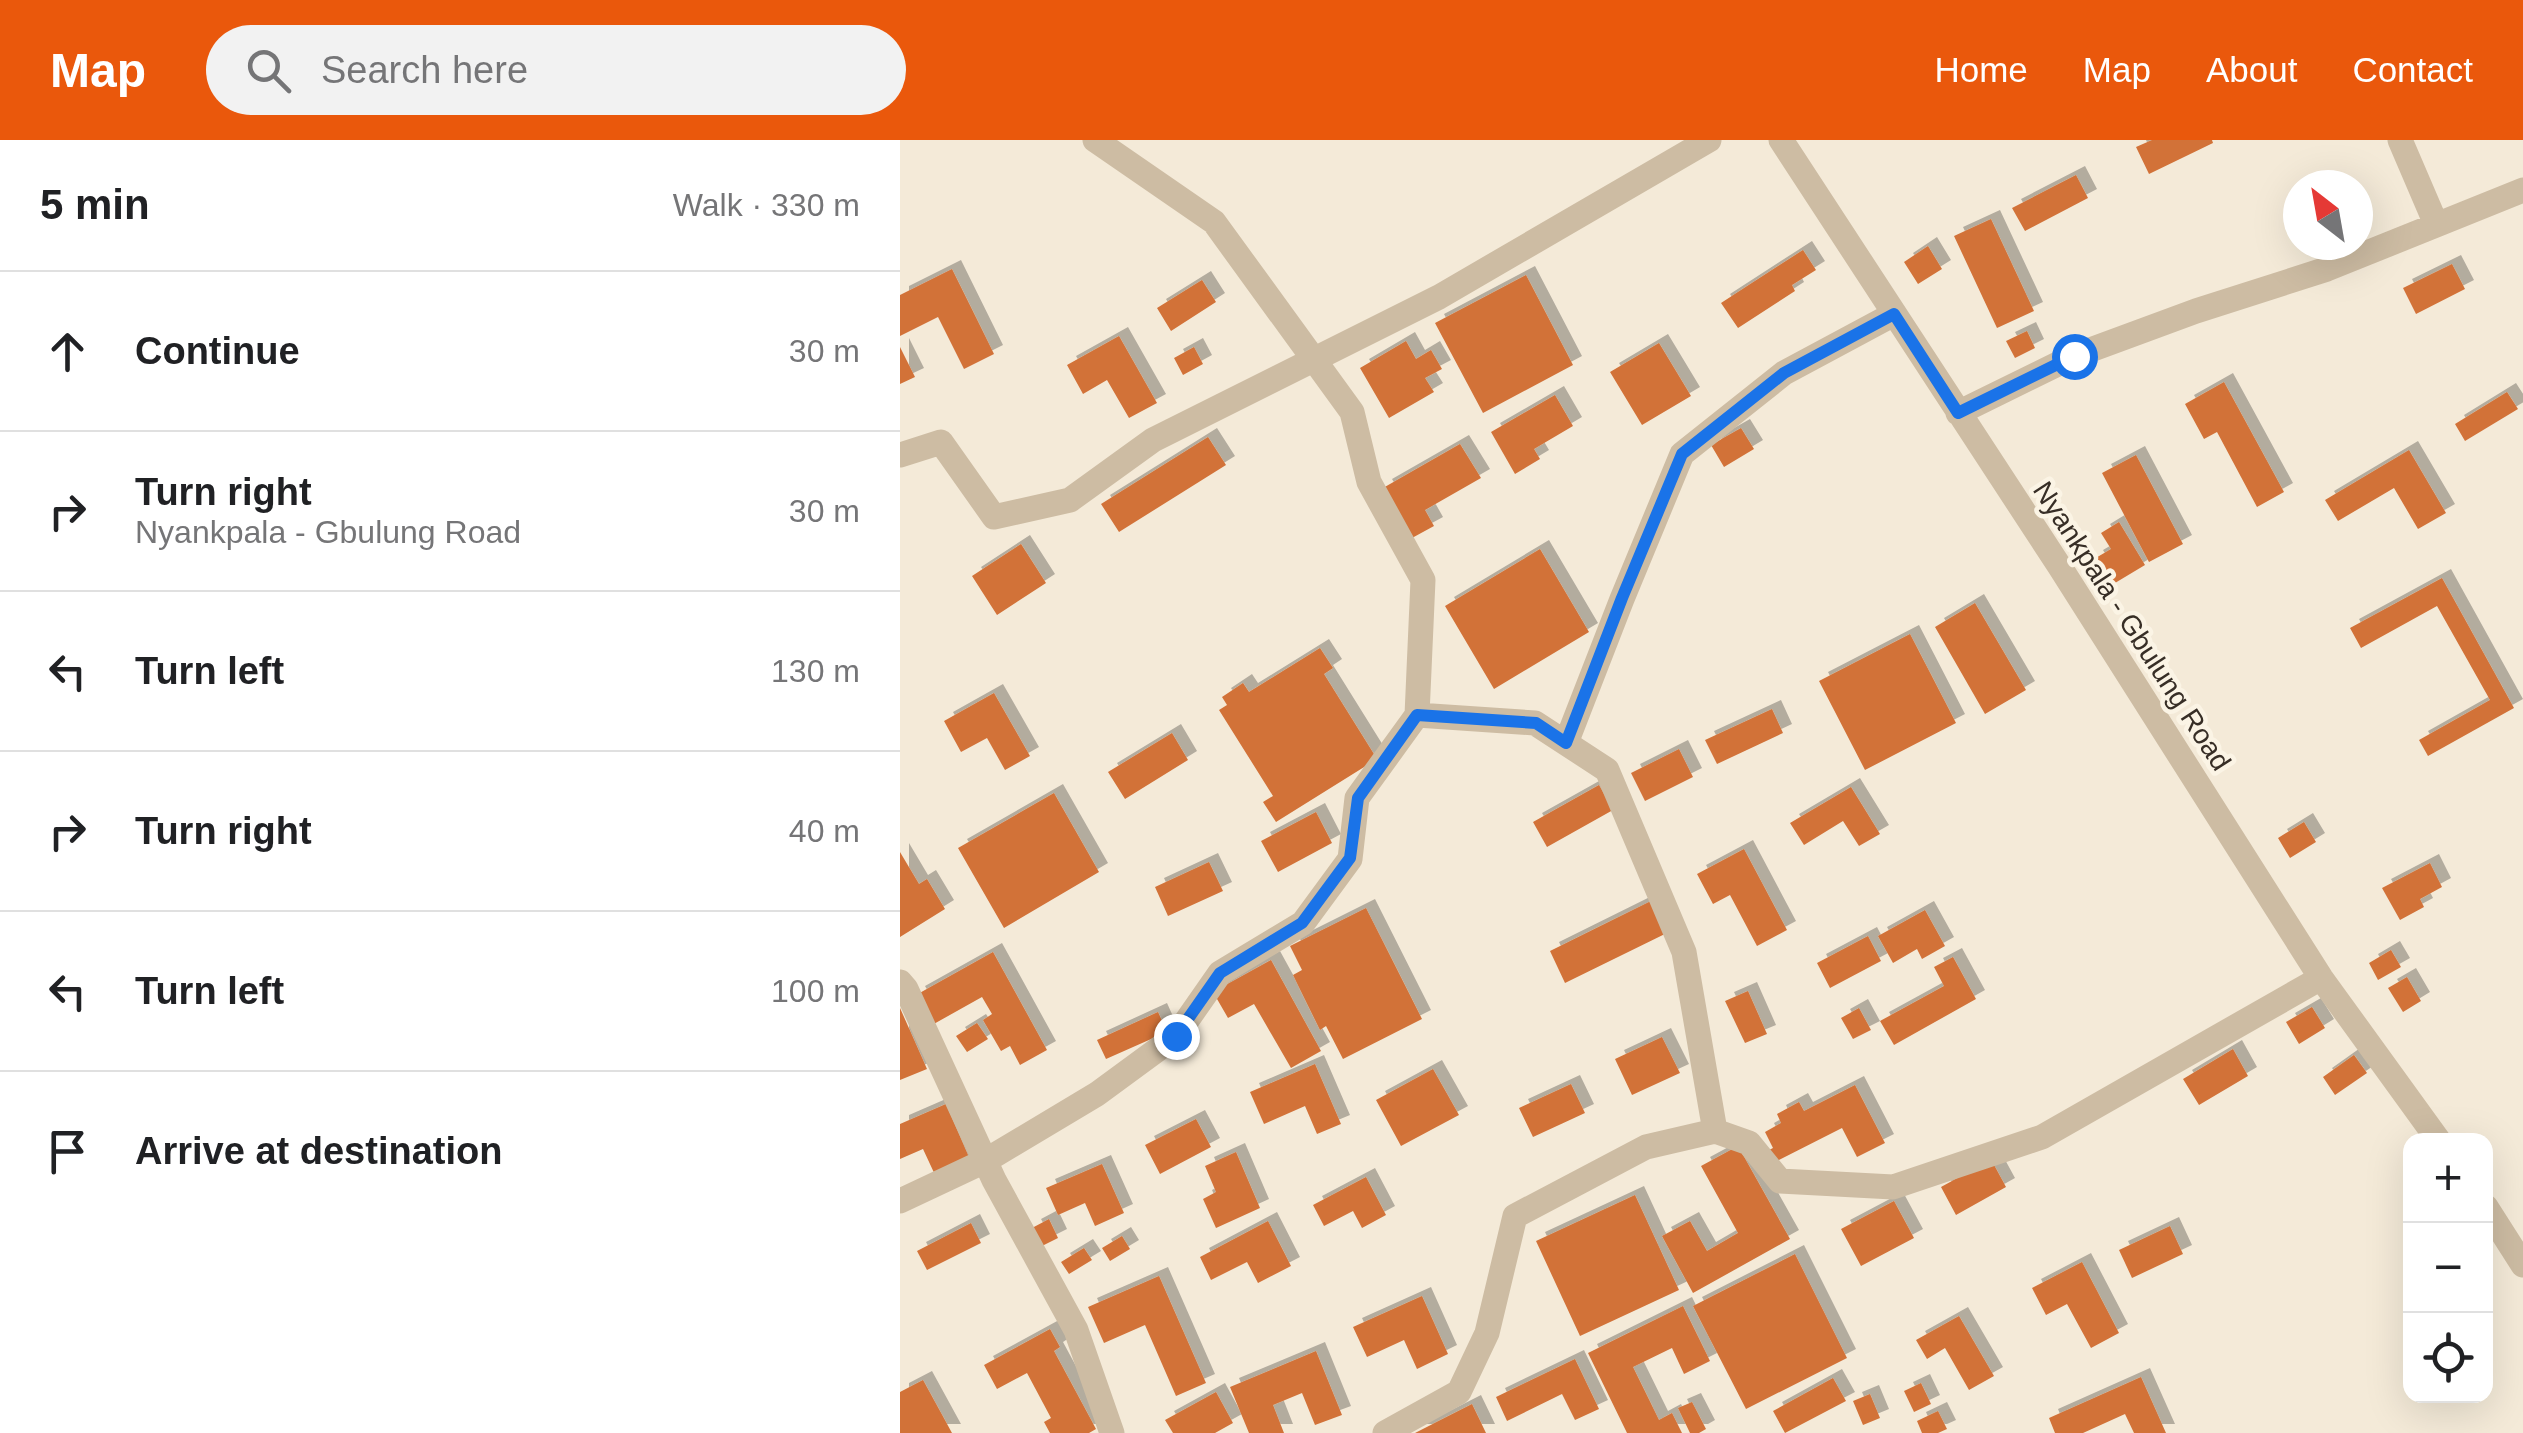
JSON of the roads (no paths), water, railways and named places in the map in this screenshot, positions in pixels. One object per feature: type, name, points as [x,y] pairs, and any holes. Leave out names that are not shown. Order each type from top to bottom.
[{"type":"street","points":[[900,1201],[985,1161],[1098,1094],[1176,1036],[1220,973],[1302,923],[1350,858],[1358,798],[1417,715],[1423,580],[1369,482],[1352,412],[1214,222],[1095,140]]},
{"type":"street","points":[[900,455],[941,442],[994,518],[1070,500],[1153,440],[1439,297],[1709,140]]},
{"type":"street","name":"Nyankpala - Gbulung Road","points":[[1781,140],[2321,978],[2435,1133]]},
{"type":"street","points":[[2400,140],[2436,224]]},
{"type":"street","points":[[1958,413],[2074,356],[2196,311],[2326,270],[2523,190]]},
{"type":"street","points":[[1566,743],[1682,454],[1784,373],[1894,314]]},
{"type":"street","points":[[1417,715],[1536,723],[1607,770],[1684,952],[1715,1131]]},
{"type":"street","points":[[1385,1433],[1460,1392],[1487,1333],[1515,1216],[1646,1146],[1715,1131],[1750,1143],[1780,1181],[1892,1187],[2042,1136],[2321,978]]},
{"type":"street","points":[[900,982],[985,1161],[1076,1330],[1112,1433]]},
{"type":"street","points":[[2493,1218],[2523,1265]]}]
